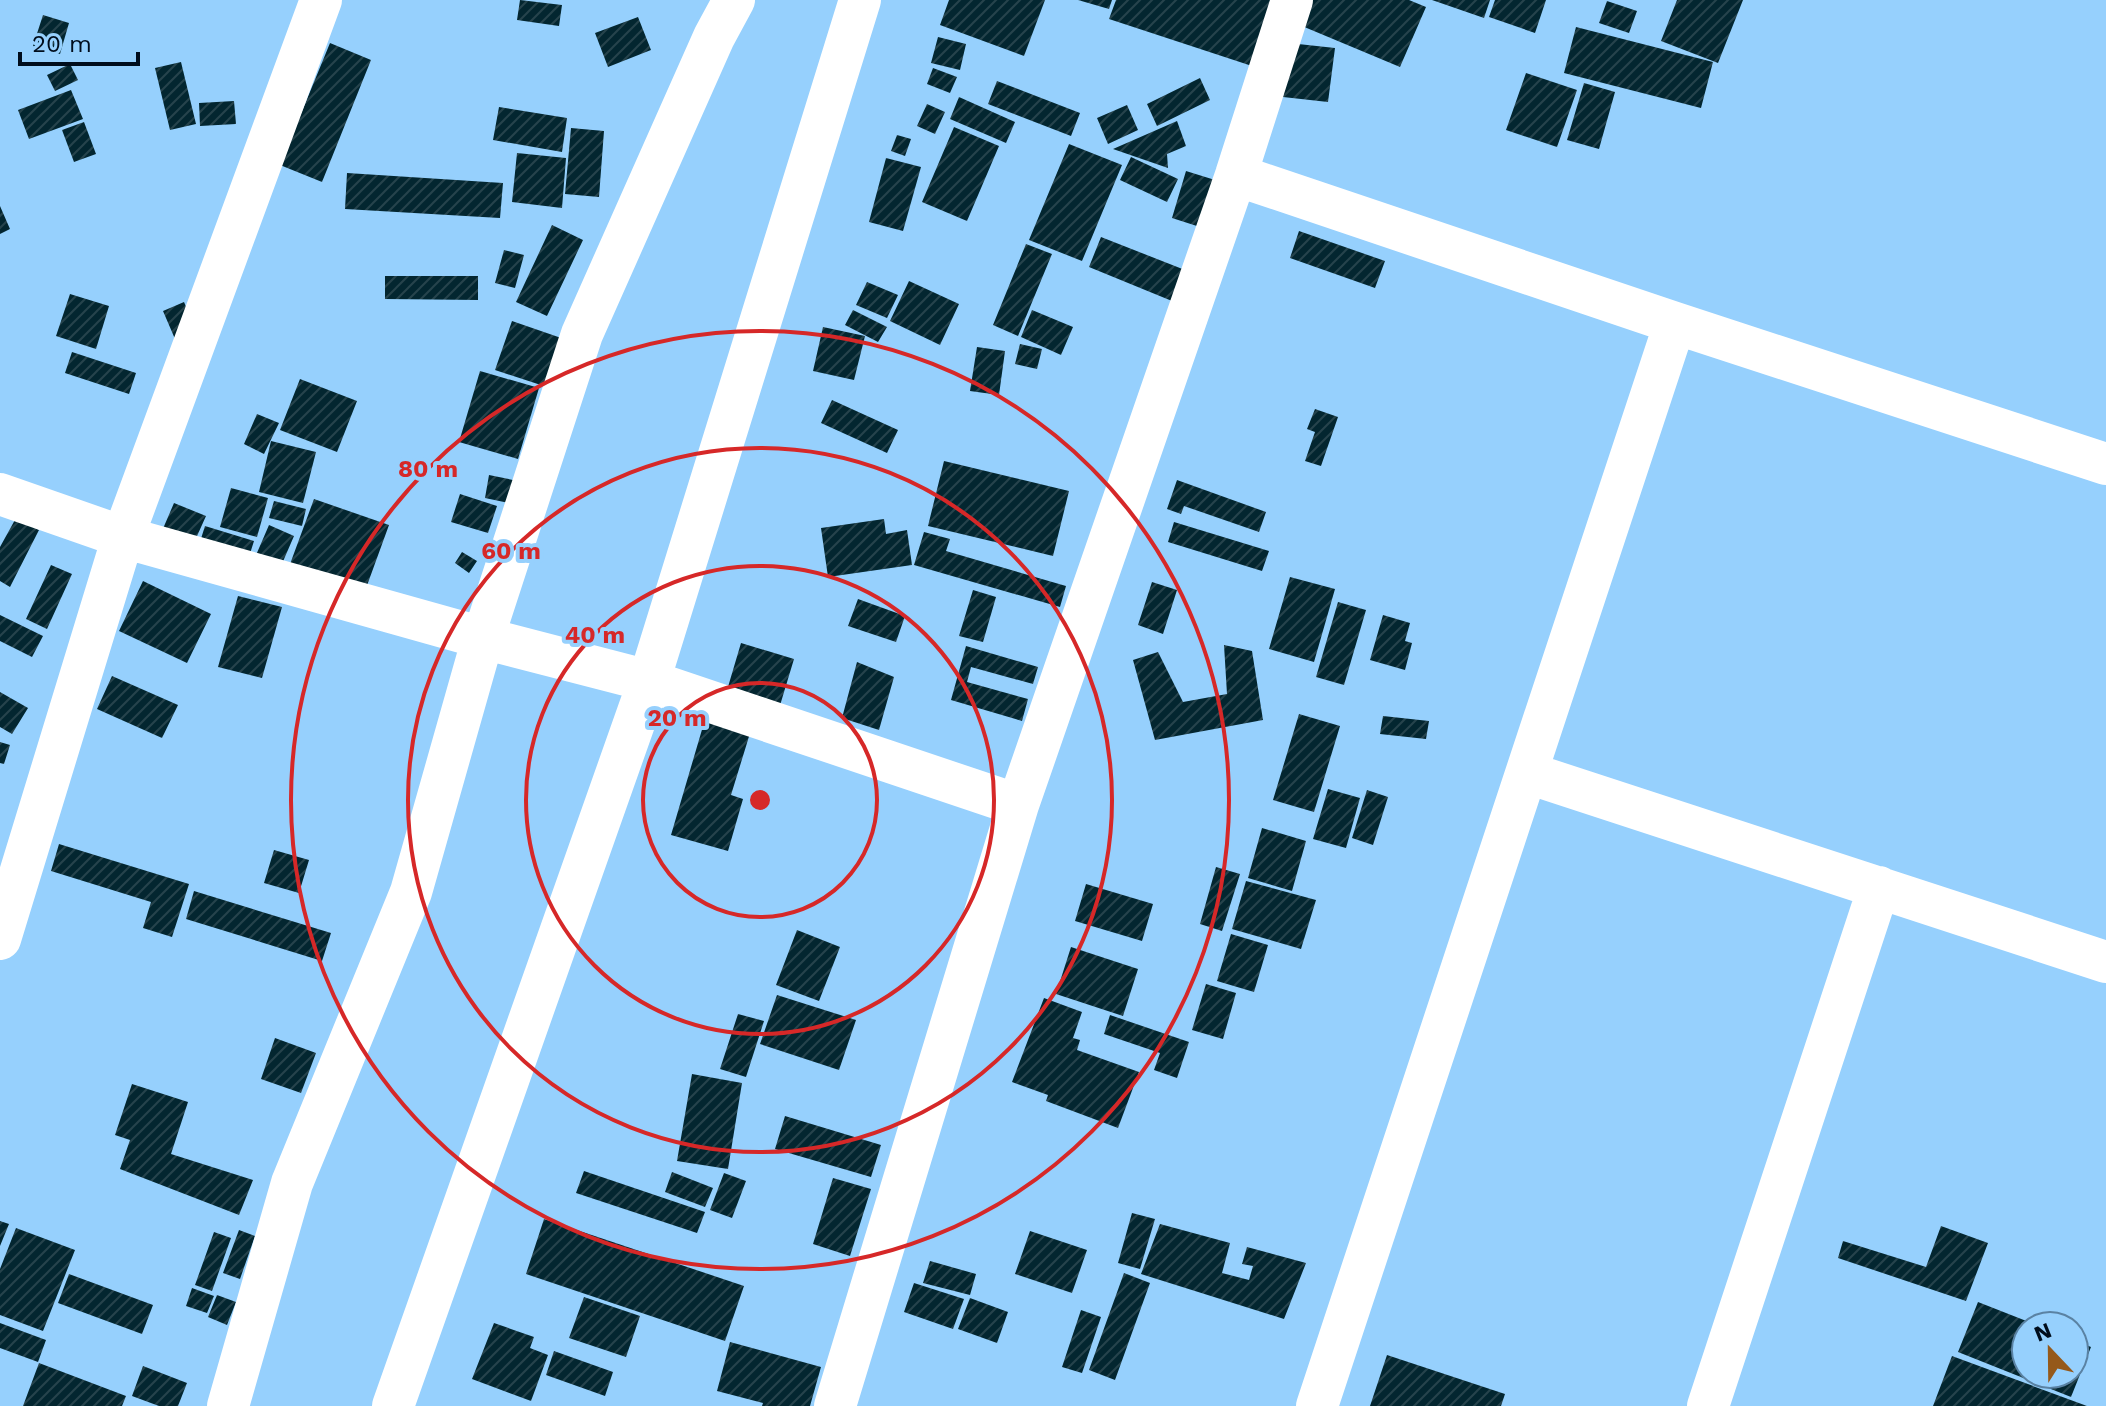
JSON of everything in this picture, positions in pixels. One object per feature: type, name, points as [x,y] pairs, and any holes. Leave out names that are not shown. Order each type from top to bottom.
[{"type":"street","points":[[0,939],[123,537],[321,0]]},
{"type":"street","points":[[228,1406],[292,1183],[411,892],[483,638],[582,334],[714,37],[734,0]]},
{"type":"street","points":[[393,1406],[649,681],[860,0]]},
{"type":"street","points":[[835,1406],[1018,805],[1236,175],[1292,0]]},
{"type":"street","points":[[1236,175],[2106,464]]},
{"type":"street","points":[[1317,1406],[1675,323]]},
{"type":"street","points":[[0,494],[123,537],[649,681],[1018,805]]},
{"type":"street","points":[[1528,773],[2106,962]]},
{"type":"street","points":[[1708,1406],[1879,887]]},
{"type":"building","points":[[520,0],[562,5],[559,26],[517,20]]},
{"type":"building","points":[[949,0],[1045,0],[1024,56],[940,25]]},
{"type":"building","points":[[1078,0],[1112,0],[1109,9]]},
{"type":"building","points":[[1116,0],[1274,0],[1252,66],[1109,19]]},
{"type":"building","points":[[1299,0],[1409,0],[1426,7],[1400,67],[1290,21]]},
{"type":"building","points":[[1432,0],[1490,0],[1484,18]]},
{"type":"building","points":[[1495,0],[1546,0],[1535,33],[1489,17]]},
{"type":"building","points":[[1677,0],[1743,0],[1718,63],[1661,41]]},
{"type":"building","points":[[1607,1],[1637,11],[1629,33],[1599,23]]},
{"type":"building","points":[[43,15],[69,23],[60,54],[33,46]]},
{"type":"building","points":[[638,17],[651,50],[608,67],[595,33]]},
{"type":"building","points":[[1576,27],[1713,62],[1701,108],[1564,73]]},
{"type":"building","points":[[938,37],[966,44],[960,70],[931,63]]},
{"type":"building","points":[[330,43],[371,60],[322,182],[280,165]]},
{"type":"building","points":[[1289,43],[1335,48],[1328,102],[1283,97]]},
{"type":"building","points":[[181,62],[196,124],[170,130],[155,68]]},
{"type":"building","points":[[70,64],[78,80],[55,91],[47,75]]},
{"type":"building","points":[[933,68],[957,77],[950,93],[927,84]]},
{"type":"building","points":[[1526,73],[1577,90],[1557,147],[1506,130]]},
{"type":"building","points":[[1200,78],[1210,100],[1157,126],[1147,104]]},
{"type":"building","points":[[997,81],[1080,113],[1071,136],[988,104]]},
{"type":"building","points":[[1584,83],[1615,92],[1599,149],[1567,140]]},
{"type":"building","points":[[71,90],[83,119],[29,139],[18,110]]},
{"type":"building","points":[[959,97],[1015,122],[1006,143],[950,119]]},
{"type":"building","points":[[234,101],[236,124],[200,126],[199,103]]},
{"type":"building","points":[[927,104],[945,112],[935,134],[917,126]]},
{"type":"building","points":[[1127,105],[1138,130],[1108,144],[1097,118]]},
{"type":"building","points":[[499,107],[567,118],[562,152],[493,140]]},
{"type":"building","points":[[1177,121],[1186,146],[1167,154],[1168,168],[1113,149]]},
{"type":"building","points":[[84,122],[96,154],[74,162],[62,130]]},
{"type":"building","points":[[954,127],[999,146],[967,221],[922,202]]},
{"type":"building","points":[[571,128],[604,131],[599,197],[565,194]]},
{"type":"building","points":[[897,135],[911,139],[905,156],[891,151]]},
{"type":"building","points":[[1069,144],[1122,165],[1082,261],[1029,240]]},
{"type":"building","points":[[517,153],[566,158],[562,208],[512,202]]},
{"type":"building","points":[[1131,157],[1178,179],[1167,202],[1120,180]]},
{"type":"building","points":[[886,158],[921,167],[903,231],[869,222]]},
{"type":"building","points":[[1186,171],[1215,180],[1200,227],[1172,218]]},
{"type":"building","points":[[347,173],[503,183],[500,218],[345,209]]},
{"type":"building","points":[[0,206],[10,229],[0,234]]},
{"type":"building","points":[[552,225],[583,240],[547,316],[516,302]]},
{"type":"building","points":[[1299,231],[1385,261],[1375,288],[1290,258]]},
{"type":"building","points":[[1101,237],[1185,270],[1172,301],[1089,267]]},
{"type":"building","points":[[1026,244],[1052,254],[1018,336],[993,325]]},
{"type":"building","points":[[504,250],[524,255],[515,288],[495,283]]},
{"type":"building","points":[[385,276],[478,276],[478,300],[385,299]]},
{"type":"building","points":[[909,281],[959,304],[940,345],[890,321]]},
{"type":"building","points":[[867,282],[898,295],[887,318],[856,305]]},
{"type":"building","points":[[70,294],[109,306],[96,349],[56,336]]},
{"type":"building","points":[[184,302],[196,330],[175,339],[163,311]]},
{"type":"building","points":[[853,310],[887,327],[878,342],[845,325]]},
{"type":"building","points":[[1032,310],[1073,327],[1061,355],[1021,337]]},
{"type":"building","points":[[512,321],[567,340],[550,388],[495,370]]},
{"type":"building","points":[[823,327],[865,336],[854,380],[813,371]]},
{"type":"building","points":[[1020,344],[1042,349],[1037,369],[1015,364]]},
{"type":"building","points":[[977,347],[1005,351],[999,395],[970,391]]},
{"type":"building","points":[[72,352],[136,373],[129,394],[65,373]]},
{"type":"building","points":[[480,371],[539,388],[518,459],[459,442]]},
{"type":"building","points":[[300,379],[357,401],[337,452],[280,430]]},
{"type":"building","points":[[832,400],[898,430],[887,453],[821,423]]},
{"type":"building","points":[[1315,409],[1338,417],[1321,466],[1305,461],[1315,432],[1307,429]]},
{"type":"building","points":[[257,414],[279,423],[264,454],[244,444]]},
{"type":"building","points":[[271,441],[316,452],[303,503],[259,492]]},
{"type":"building","points":[[944,461],[1069,491],[1053,556],[928,526]]},
{"type":"building","points":[[489,475],[523,482],[518,505],[485,498]]},
{"type":"building","points":[[1177,480],[1266,512],[1259,532],[1184,506],[1181,514],[1167,509]]},
{"type":"building","points":[[231,488],[268,498],[257,537],[220,527]]},
{"type":"building","points":[[460,494],[497,506],[488,533],[451,522]]},
{"type":"building","points":[[314,499],[389,525],[361,602],[286,575]]},
{"type":"building","points":[[274,501],[306,509],[302,526],[269,518]]},
{"type":"building","points":[[174,503],[206,516],[193,545],[162,531]]},
{"type":"building","points":[[16,518],[39,530],[10,587],[0,581],[0,547]]},
{"type":"building","points":[[884,519],[886,534],[907,530],[912,565],[828,577],[821,528]]},
{"type":"building","points":[[1174,522],[1269,551],[1262,571],[1168,542]]},
{"type":"building","points":[[269,525],[294,536],[278,573],[253,562]]},
{"type":"building","points":[[205,526],[254,541],[247,563],[198,548]]},
{"type":"building","points":[[924,532],[950,539],[946,551],[1066,586],[1060,607],[914,565]]},
{"type":"building","points":[[462,552],[477,561],[469,573],[455,563]]},
{"type":"building","points":[[51,565],[72,574],[47,629],[26,619]]},
{"type":"building","points":[[1290,577],[1335,589],[1314,662],[1269,649]]},
{"type":"building","points":[[143,581],[211,614],[187,663],[119,631]]},
{"type":"building","points":[[1152,582],[1177,590],[1163,634],[1138,625]]},
{"type":"building","points":[[973,590],[996,597],[983,642],[959,636]]},
{"type":"building","points":[[238,596],[282,607],[262,678],[218,667]]},
{"type":"building","points":[[858,599],[905,616],[896,642],[848,626]]},
{"type":"building","points":[[1338,602],[1366,610],[1344,685],[1316,677]]},
{"type":"building","points":[[0,615],[43,636],[32,657],[0,641]]},
{"type":"building","points":[[1383,615],[1410,623],[1405,641],[1412,643],[1405,670],[1370,660]]},
{"type":"building","points":[[741,643],[794,659],[778,712],[725,697]]},
{"type":"building","points":[[1224,645],[1252,651],[1263,720],[1155,740],[1133,660],[1158,652],[1183,702],[1227,694]]},
{"type":"building","points":[[966,646],[1038,667],[1033,684],[971,667],[967,682],[1028,699],[1022,721],[951,700]]},
{"type":"building","points":[[857,662],[894,677],[879,730],[842,718]]},
{"type":"building","points":[[112,676],[178,705],[162,738],[97,709]]},
{"type":"building","points":[[0,692],[28,708],[12,734],[0,727]]},
{"type":"building","points":[[1299,714],[1340,726],[1314,812],[1273,800]]},
{"type":"building","points":[[706,716],[751,730],[731,795],[743,799],[728,851],[671,835]]},
{"type":"building","points":[[1383,716],[1429,721],[1426,739],[1380,734]]},
{"type":"building","points":[[0,742],[10,745],[4,764],[0,763]]},
{"type":"building","points":[[1328,789],[1360,798],[1346,848],[1313,839]]},
{"type":"building","points":[[1367,790],[1388,797],[1373,845],[1352,838]]},
{"type":"building","points":[[1262,828],[1306,841],[1292,891],[1248,878]]},
{"type":"building","points":[[59,844],[189,884],[172,937],[143,928],[151,902],[51,871]]},
{"type":"building","points":[[274,850],[309,860],[299,893],[264,883]]},
{"type":"building","points":[[1216,867],[1240,874],[1222,931],[1200,924]]},
{"type":"building","points":[[1246,881],[1316,900],[1301,949],[1232,929]]},
{"type":"building","points":[[1086,884],[1153,904],[1142,941],[1075,921]]},
{"type":"building","points":[[194,891],[331,933],[322,961],[186,919]]},
{"type":"building","points":[[797,930],[840,947],[819,1001],[776,985]]},
{"type":"building","points":[[1231,934],[1268,945],[1254,992],[1217,981]]},
{"type":"building","points":[[1071,947],[1138,969],[1123,1016],[1056,994]]},
{"type":"building","points":[[1206,984],[1236,993],[1223,1039],[1192,1030]]},
{"type":"building","points":[[777,995],[856,1020],[839,1070],[760,1044]]},
{"type":"building","points":[[1044,998],[1082,1012],[1073,1038],[1080,1040],[1077,1050],[1139,1072],[1118,1128],[1046,1101],[1048,1095],[1012,1082]]},
{"type":"building","points":[[738,1014],[764,1021],[746,1077],[720,1069]]},
{"type":"building","points":[[1110,1015],[1189,1042],[1177,1078],[1154,1070],[1160,1053],[1104,1034]]},
{"type":"building","points":[[275,1038],[316,1053],[301,1093],[261,1079]]},
{"type":"building","points":[[692,1074],[742,1083],[728,1169],[677,1161]]},
{"type":"building","points":[[132,1084],[188,1102],[171,1154],[253,1180],[239,1215],[120,1169],[130,1140],[115,1135]]},
{"type":"building","points":[[785,1116],[881,1145],[871,1177],[775,1149]]},
{"type":"building","points":[[584,1171],[705,1212],[697,1233],[576,1193]]},
{"type":"building","points":[[672,1172],[713,1188],[705,1207],[665,1192]]},
{"type":"building","points":[[724,1173],[746,1181],[732,1218],[710,1210]]},
{"type":"building","points":[[833,1178],[871,1189],[850,1256],[813,1244]]},
{"type":"building","points":[[1132,1213],[1155,1219],[1140,1269],[1118,1263]]},
{"type":"building","points":[[544,1219],[744,1286],[725,1341],[526,1274]]},
{"type":"building","points":[[0,1221],[9,1224],[0,1246]]},
{"type":"building","points":[[1160,1224],[1230,1243],[1222,1273],[1249,1280],[1253,1266],[1242,1264],[1247,1247],[1306,1263],[1284,1319],[1141,1274]]},
{"type":"building","points":[[1941,1226],[1988,1243],[1966,1301],[1838,1258],[1843,1241],[1926,1267]]},
{"type":"building","points":[[16,1228],[75,1250],[43,1331],[0,1315],[0,1269]]},
{"type":"building","points":[[239,1230],[255,1236],[240,1279],[223,1273]]},
{"type":"building","points":[[1030,1231],[1087,1250],[1072,1293],[1015,1274]]},
{"type":"building","points":[[214,1232],[231,1238],[212,1291],[195,1285]]},
{"type":"building","points":[[930,1261],[976,1274],[970,1295],[923,1283]]},
{"type":"building","points":[[1124,1273],[1150,1283],[1115,1380],[1089,1370]]},
{"type":"building","points":[[69,1274],[153,1305],[142,1334],[58,1303]]},
{"type":"building","points":[[914,1283],[964,1299],[953,1329],[904,1312]]},
{"type":"building","points":[[192,1288],[214,1296],[207,1313],[186,1306]]},
{"type":"building","points":[[217,1295],[236,1302],[227,1325],[208,1317]]},
{"type":"building","points":[[584,1297],[640,1316],[626,1357],[569,1338]]},
{"type":"building","points":[[970,1298],[1008,1312],[997,1343],[958,1329]]},
{"type":"building","points":[[1978,1302],[2010,1315],[2010,1373],[1958,1352]]},
{"type":"building","points":[[1081,1310],[1101,1317],[1082,1373],[1062,1367]]},
{"type":"building","points":[[0,1323],[46,1340],[38,1362],[0,1348]]},
{"type":"building","points":[[494,1323],[534,1337],[530,1348],[548,1355],[531,1401],[472,1379]]},
{"type":"building","points":[[730,1342],[821,1367],[810,1406],[762,1406],[763,1403],[717,1391]]},
{"type":"building","points":[[554,1351],[613,1372],[605,1396],[546,1375]]},
{"type":"building","points":[[1387,1355],[1505,1394],[1501,1406],[1370,1406]]},
{"type":"building","points":[[1952,1356],[2010,1377],[2010,1390],[2044,1390],[2087,1406],[1933,1406]]},
{"type":"building","points":[[39,1363],[126,1396],[122,1406],[23,1406]]},
{"type":"building","points":[[143,1366],[187,1383],[178,1406],[159,1406],[132,1396]]},
{"type":"building","points":[[2053,1390],[2074,1390],[2071,1397]]}]
